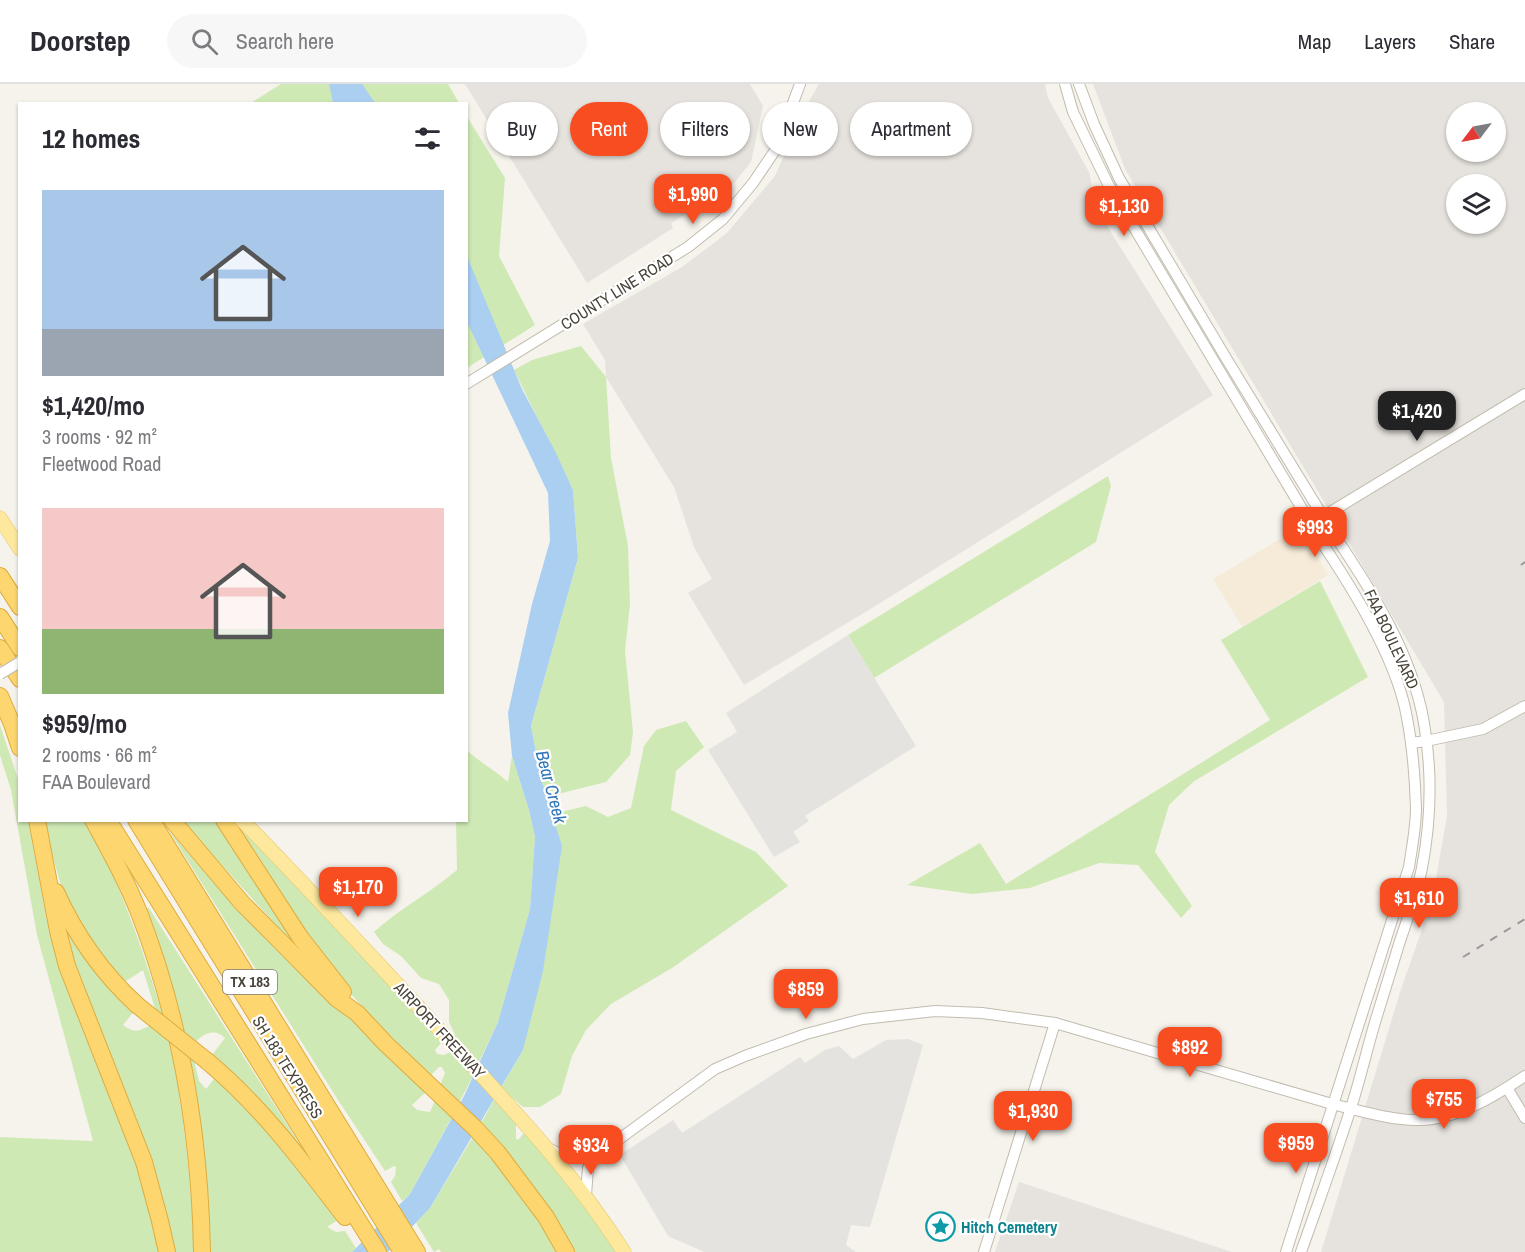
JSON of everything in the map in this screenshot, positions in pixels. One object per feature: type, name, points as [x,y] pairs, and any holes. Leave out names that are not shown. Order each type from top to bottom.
[{"type":"highway","points":[[0,576],[18,604]]},
{"type":"highway","points":[[0,603],[18,631]]},
{"type":"highway","points":[[0,617],[18,645]]},
{"type":"highway","points":[[0,648],[15,674]]},
{"type":"highway","points":[[0,696],[18,742]]},
{"type":"highway","points":[[37,822],[67,966],[144,1162],[167,1252]]},
{"type":"highway","points":[[94,822],[140,915],[175,1031],[193,1130],[202,1252]]},
{"type":"highway","name":"TX 183","points":[[109,822],[365,1201],[417,1252]]},
{"type":"highway","name":"SH 183 TEXPRESS","points":[[128,822],[365,1201],[402,1252]]},
{"type":"highway","name":"SH 183 TEXPRESS","points":[[137,822],[365,1201],[392,1252]]},
{"type":"highway","name":"TX 183","points":[[152,822],[350,1143],[376,1250]]},
{"type":"highway","points":[[174,822],[242,903],[337,999],[357,1013],[476,1129],[515,1173],[546,1216],[566,1252]]},
{"type":"highway","points":[[225,822],[300,937],[357,1013]]},
{"type":"highway","points":[[45,864],[64,909],[81,939],[106,974],[138,1005],[227,1078],[269,1121],[427,1252]]},
{"type":"main road","points":[[0,518],[18,546]]},
{"type":"main road","name":"AIRPORT FREEWAY","points":[[244,822],[548,1148],[586,1195],[624,1252]]},
{"type":"street","name":"COUNTY LINE ROAD","points":[[468,383],[688,247],[723,219],[753,183],[776,149],[800,84]]},
{"type":"street","name":"FAA BOULEVARD","points":[[1065,84],[1073,112],[1092,154],[1159,257],[1243,397],[1367,584],[1397,642],[1418,695],[1426,741],[1428,824],[1422,869],[1350,1109],[1301,1252]]},
{"type":"street","name":"FAA BOULEVARD","points":[[1079,84],[1094,124],[1159,257]]},
{"type":"street","points":[[1311,524],[1525,393]]},
{"type":"street","name":"FAA BOULEVARD","points":[[1243,397],[1311,524],[1352,588],[1384,652],[1404,706],[1411,743],[1416,809],[1409,867],[1286,1252]]},
{"type":"street","points":[[1372,628],[1385,618]]},
{"type":"street","points":[[1411,743],[1483,729],[1525,706]]},
{"type":"street","points":[[1409,867],[1422,869]]},
{"type":"street","points":[[1371,985],[1386,988]]},
{"type":"street","points":[[548,1148],[568,1158],[594,1155],[715,1069],[806,1034],[863,1019],[935,1011],[982,1013],[1055,1023],[1350,1109],[1417,1121],[1474,1105],[1525,1076]]},
{"type":"street","points":[[984,1252],[1055,1023]]},
{"type":"street","points":[[1507,1088],[1525,1118]]},
{"type":"street","points":[[586,1195],[588,1168],[594,1155]]},
{"type":"street","points":[[1293,1230],[1307,1235]]},
{"type":"shaded area","points":[[465,84],[750,84],[762,104],[751,162],[735,182],[671,223],[673,228],[587,283],[509,156],[558,156],[558,102],[486,102],[486,118]]},
{"type":"shaded area","points":[[819,84],[1045,84],[1048,98],[1089,172],[1097,210],[1213,395],[877,605],[744,685],[688,593],[712,579],[694,547],[674,487],[606,377],[605,360],[583,324],[682,267],[727,233],[775,176],[784,156],[838,156],[838,102],[808,102]]},
{"type":"shaded area","points":[[1093,84],[1525,84],[1525,1252],[1321,1252],[1401,989],[1432,901],[1447,816],[1444,702],[1125,169]]},
{"type":"shaded area","points":[[1300,527],[1328,575],[1242,627],[1213,579]]},
{"type":"shaded area","points":[[848,635],[916,746],[805,816],[809,821],[793,832],[800,842],[774,857],[708,750],[737,732],[726,713]]},
{"type":"shaded area","points":[[908,1039],[923,1045],[870,1227],[851,1225],[846,1245],[856,1252],[704,1252],[668,1236],[620,1155],[673,1120],[682,1133],[800,1057],[805,1063],[825,1050],[839,1046],[853,1059],[886,1040]]},
{"type":"shaded area","points":[[1019,1182],[1232,1252],[995,1252]]},
{"type":"green space","points":[[281,84],[448,84],[458,102],[252,102]]},
{"type":"green space","points":[[468,118],[486,147],[486,156],[491,156],[505,178],[499,256],[535,325],[468,367]]},
{"type":"green space","points":[[581,346],[606,377],[611,458],[628,546],[630,604],[625,651],[633,732],[630,755],[606,782],[546,797],[531,726],[578,558],[573,490],[514,370],[532,360]]},
{"type":"green space","points":[[1108,476],[1111,486],[1096,542],[874,678],[848,635]]},
{"type":"green space","points":[[1320,581],[1368,677],[1193,782],[1169,805],[1155,852],[1192,906],[1181,918],[1138,865],[1099,863],[1030,888],[972,894],[907,885],[980,843],[1006,884],[1270,720],[1221,640]]},
{"type":"green space","points":[[686,721],[704,747],[676,771],[671,810],[756,852],[788,886],[672,968],[611,1004],[586,1030],[572,1056],[561,1094],[540,1107],[523,1107],[501,1088],[523,1050],[561,849],[552,814],[586,806],[608,817],[631,808],[644,746],[656,730]]},
{"type":"green space","points":[[0,725],[18,779],[18,822],[28,822],[49,932],[137,1163],[160,1252],[0,1252],[0,1137],[93,1141],[37,935],[11,790],[0,755]]},
{"type":"green space","points":[[468,751],[508,782],[512,756],[535,837],[530,909],[498,1022],[479,1062],[456,1037],[449,1022],[449,1000],[439,984],[421,978],[401,956],[383,944],[374,932],[457,870],[456,822],[468,822]]},
{"type":"green space","points":[[43,822],[86,822],[110,868],[120,893],[164,1019],[157,1015],[143,970],[123,983],[99,954],[63,893]]},
{"type":"green space","points":[[183,822],[219,822],[299,947],[296,947]]},
{"type":"green space","points":[[232,822],[239,822],[438,1037],[441,1043],[435,1050],[437,1054],[444,1055],[450,1052],[473,1076],[459,1103],[440,1085],[445,1073],[442,1067],[430,1076],[366,1011],[328,968]]},
{"type":"green space","points":[[169,831],[225,896],[426,1092],[412,1105],[417,1110],[430,1112],[435,1100],[452,1117],[410,1194],[402,1201],[391,1182],[395,1176],[396,1167],[385,1171]]},
{"type":"green space","points":[[145,908],[149,908],[314,1167],[212,1055],[225,1038],[217,1033],[209,1033],[195,1043],[184,1034]]},
{"type":"green space","points":[[69,934],[135,1010],[123,1025],[137,1031],[151,1025],[155,1031],[168,1034],[186,1142],[194,1252],[173,1252],[66,937]]},
{"type":"green space","points":[[185,1048],[192,1053],[199,1081],[206,1089],[218,1074],[247,1102],[338,1220],[327,1227],[336,1232],[345,1231],[356,1248],[352,1252],[208,1252]]},
{"type":"green space","points":[[494,1100],[516,1124],[516,1139],[518,1140],[524,1133],[572,1187],[616,1252],[574,1252],[542,1198],[521,1169],[481,1123]]},
{"type":"green space","points":[[473,1137],[518,1192],[557,1252],[441,1252],[439,1249],[434,1252],[416,1223],[430,1208]]},
{"type":"water","points":[[329,84],[362,84],[374,102],[333,102]]},
{"type":"water","points":[[468,258],[522,389],[573,490],[578,558],[531,726],[541,779],[562,846],[543,971],[523,1050],[430,1208],[388,1252],[352,1252],[410,1194],[464,1096],[498,1022],[530,909],[535,837],[512,756],[508,713],[532,604],[550,541],[548,493],[468,324]]},
{"type":"railway","points":[[1521,565],[1525,562]]},
{"type":"railway","points":[[1463,957],[1525,919]]},
{"type":"place","name":"Hitch Cemetery","points":[[940,1227]]},
{"type":"water label","name":"Bear Creek","points":[[551,787]]}]
